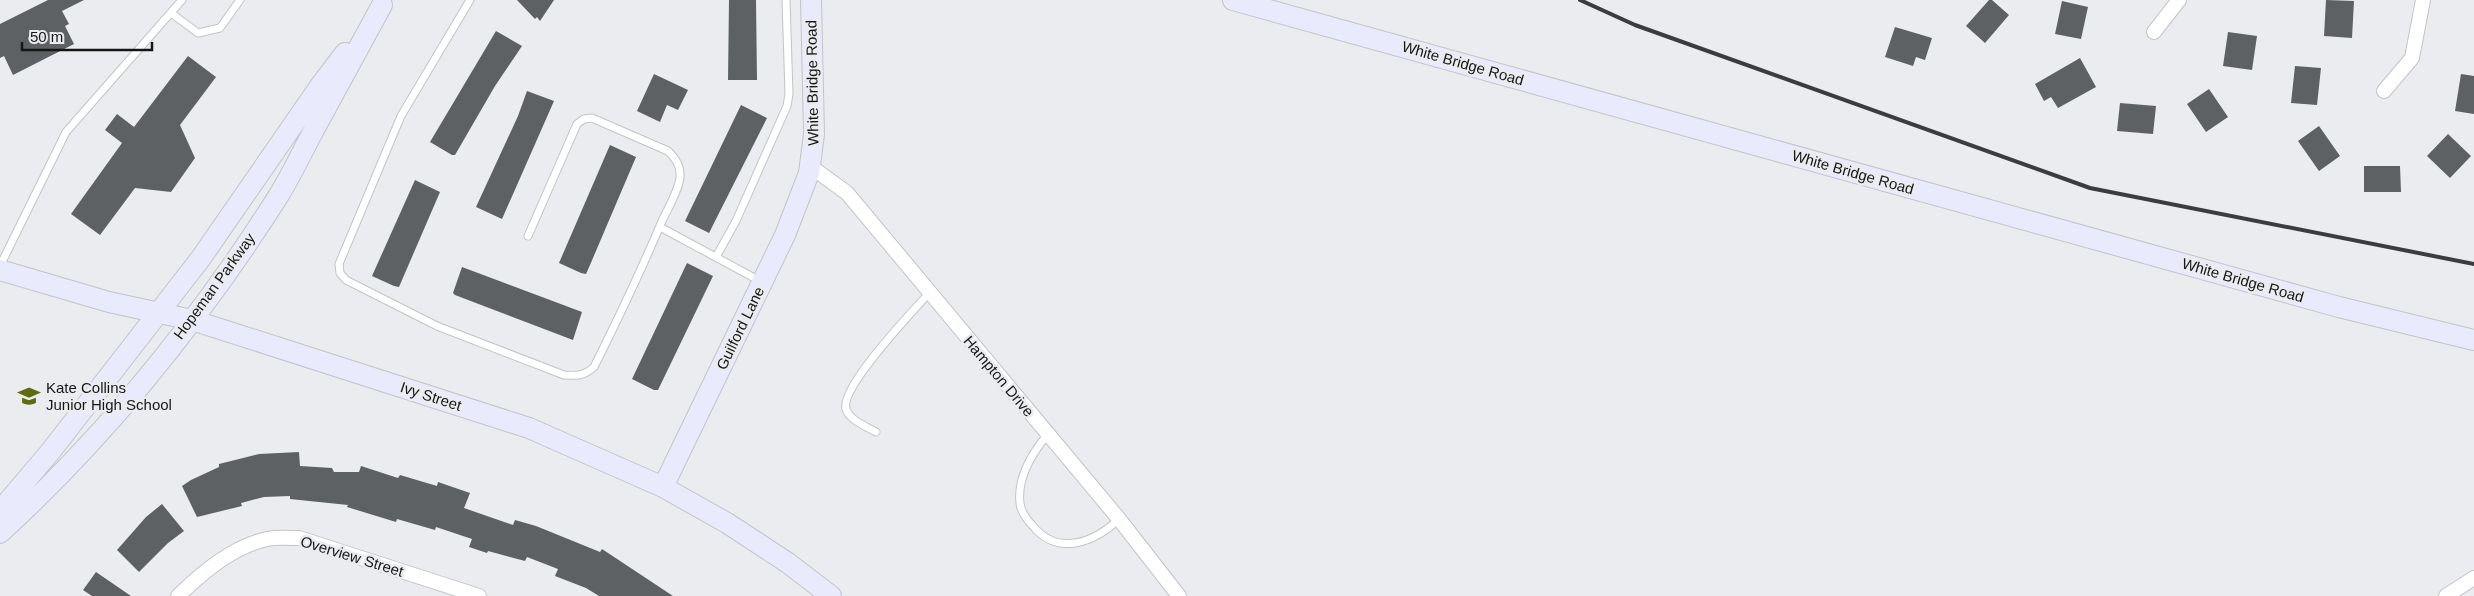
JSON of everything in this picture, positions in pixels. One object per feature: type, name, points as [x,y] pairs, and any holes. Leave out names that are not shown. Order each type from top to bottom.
[{"type":"main road","name":"White Bridge Road","points":[[810,0],[814,134],[810,166]]},
{"type":"main road","name":"White Bridge Road","points":[[1233,0],[2340,307],[2474,340]]},
{"type":"main road","name":"Hopeman Parkway","points":[[0,511],[50,452],[201,258],[320,86],[384,3]]},
{"type":"main road","name":"Hopeman Parkway","points":[[0,533],[60,476],[105,427],[192,320],[280,194],[384,3]]},
{"type":"main road","name":"Guilford Lane","points":[[663,487],[800,201],[810,166]]},
{"type":"main road","name":"Ivy Street","points":[[0,270],[108,302],[192,320],[528,428],[663,487],[727,524],[788,563],[831,596]]},
{"type":"street","points":[[2154,32],[2179,0]]},
{"type":"street","points":[[2384,91],[2412,58],[2423,0]]},
{"type":"street","name":"Hampton Drive","points":[[810,166],[847,193],[1119,519],[1179,596]]},
{"type":"street","name":"Overview Street","points":[[178,596],[201,574],[234,552],[268,539],[298,538],[479,596]]},
{"type":"street","points":[[2446,596],[2474,578]]},
{"type":"lane","points":[[0,266],[66,132],[182,0]]},
{"type":"lane","points":[[171,13],[198,33],[220,28],[240,0]]},
{"type":"lane","points":[[470,0],[401,116],[339,264],[340,273],[346,280],[437,326],[564,375],[577,376],[586,373],[594,367],[625,306],[660,227],[680,179],[676,160],[668,151],[592,118],[584,119],[577,124],[528,236]]},
{"type":"lane","points":[[716,257],[736,221],[787,106],[789,94],[786,0]]},
{"type":"lane","points":[[660,227],[762,282]]},
{"type":"lane","points":[[876,432],[850,416],[846,409],[846,402],[856,380],[871,359],[930,292]]},
{"type":"lane","points":[[1048,434],[1035,449],[1026,465],[1021,483],[1022,508],[1037,531],[1051,540],[1066,544],[1078,544],[1100,534],[1119,519]]},
{"type":"building","points":[[48,0],[84,0],[62,11],[69,24],[65,26],[74,44],[13,75],[4,56],[0,58],[0,24]]},
{"type":"building","points":[[517,0],[554,0],[540,21],[537,17],[535,19]]},
{"type":"building","points":[[729,0],[756,0],[757,80],[728,80]]},
{"type":"building","points":[[1989,0],[1992,0],[2009,15],[1985,43],[1966,26]]},
{"type":"building","points":[[2326,0],[2354,1],[2352,38],[2324,36]]},
{"type":"building","points":[[2062,1],[2088,7],[2081,39],[2055,34]]},
{"type":"building","points":[[1895,27],[1932,38],[1925,60],[1916,57],[1913,66],[1885,57]]},
{"type":"building","points":[[496,31],[522,46],[495,86],[455,155],[452,155],[430,142]]},
{"type":"building","points":[[2228,32],[2257,36],[2252,70],[2223,66]]},
{"type":"building","points":[[188,56],[216,77],[180,125],[195,158],[171,192],[135,188],[100,235],[71,214],[122,143],[105,130],[117,114],[134,127]]},
{"type":"building","points":[[2080,58],[2096,87],[2058,108],[2051,97],[2044,101],[2035,84]]},
{"type":"building","points":[[2295,66],[2321,68],[2317,105],[2291,103]]},
{"type":"building","points":[[654,74],[688,90],[678,110],[667,105],[660,122],[637,111]]},
{"type":"building","points":[[2461,74],[2474,76],[2474,114],[2455,111]]},
{"type":"building","points":[[2209,89],[2228,117],[2206,132],[2187,104]]},
{"type":"building","points":[[527,91],[554,101],[502,219],[476,207],[518,116]]},
{"type":"building","points":[[2120,103],[2156,106],[2153,134],[2117,131]]},
{"type":"building","points":[[741,105],[767,118],[709,233],[685,221]]},
{"type":"building","points":[[2319,126],[2340,156],[2319,171],[2298,141]]},
{"type":"building","points":[[2448,134],[2471,156],[2450,178],[2427,156]]},
{"type":"building","points":[[610,145],[636,157],[586,274],[581,273],[559,263]]},
{"type":"building","points":[[2364,166],[2400,166],[2401,192],[2364,192]]},
{"type":"building","points":[[415,180],[440,192],[399,287],[372,276]]},
{"type":"building","points":[[687,263],[713,276],[658,390],[654,390],[632,379]]},
{"type":"building","points":[[462,267],[582,312],[573,340],[455,295],[453,293]]},
{"type":"building","points":[[299,452],[300,466],[332,468],[334,472],[359,472],[361,466],[398,478],[400,475],[437,486],[438,482],[470,493],[464,508],[513,525],[515,520],[536,526],[600,552],[602,549],[673,596],[599,596],[586,588],[555,576],[558,569],[527,557],[525,561],[488,551],[487,553],[469,547],[472,539],[436,527],[435,530],[397,519],[396,522],[347,507],[348,505],[290,499],[290,496],[264,497],[241,503],[242,506],[197,517],[182,486],[219,467],[219,464],[259,454]]},
{"type":"building","points":[[162,504],[184,531],[168,543],[139,572],[117,550],[146,517]]},
{"type":"building","points":[[96,572],[131,596],[92,596],[83,590]]},
{"type":"railway","points":[[1580,0],[1635,25],[2090,188],[2474,264]]},
{"type":"place","name":"Kate Collins Junior High School","points":[[29,396]]}]
